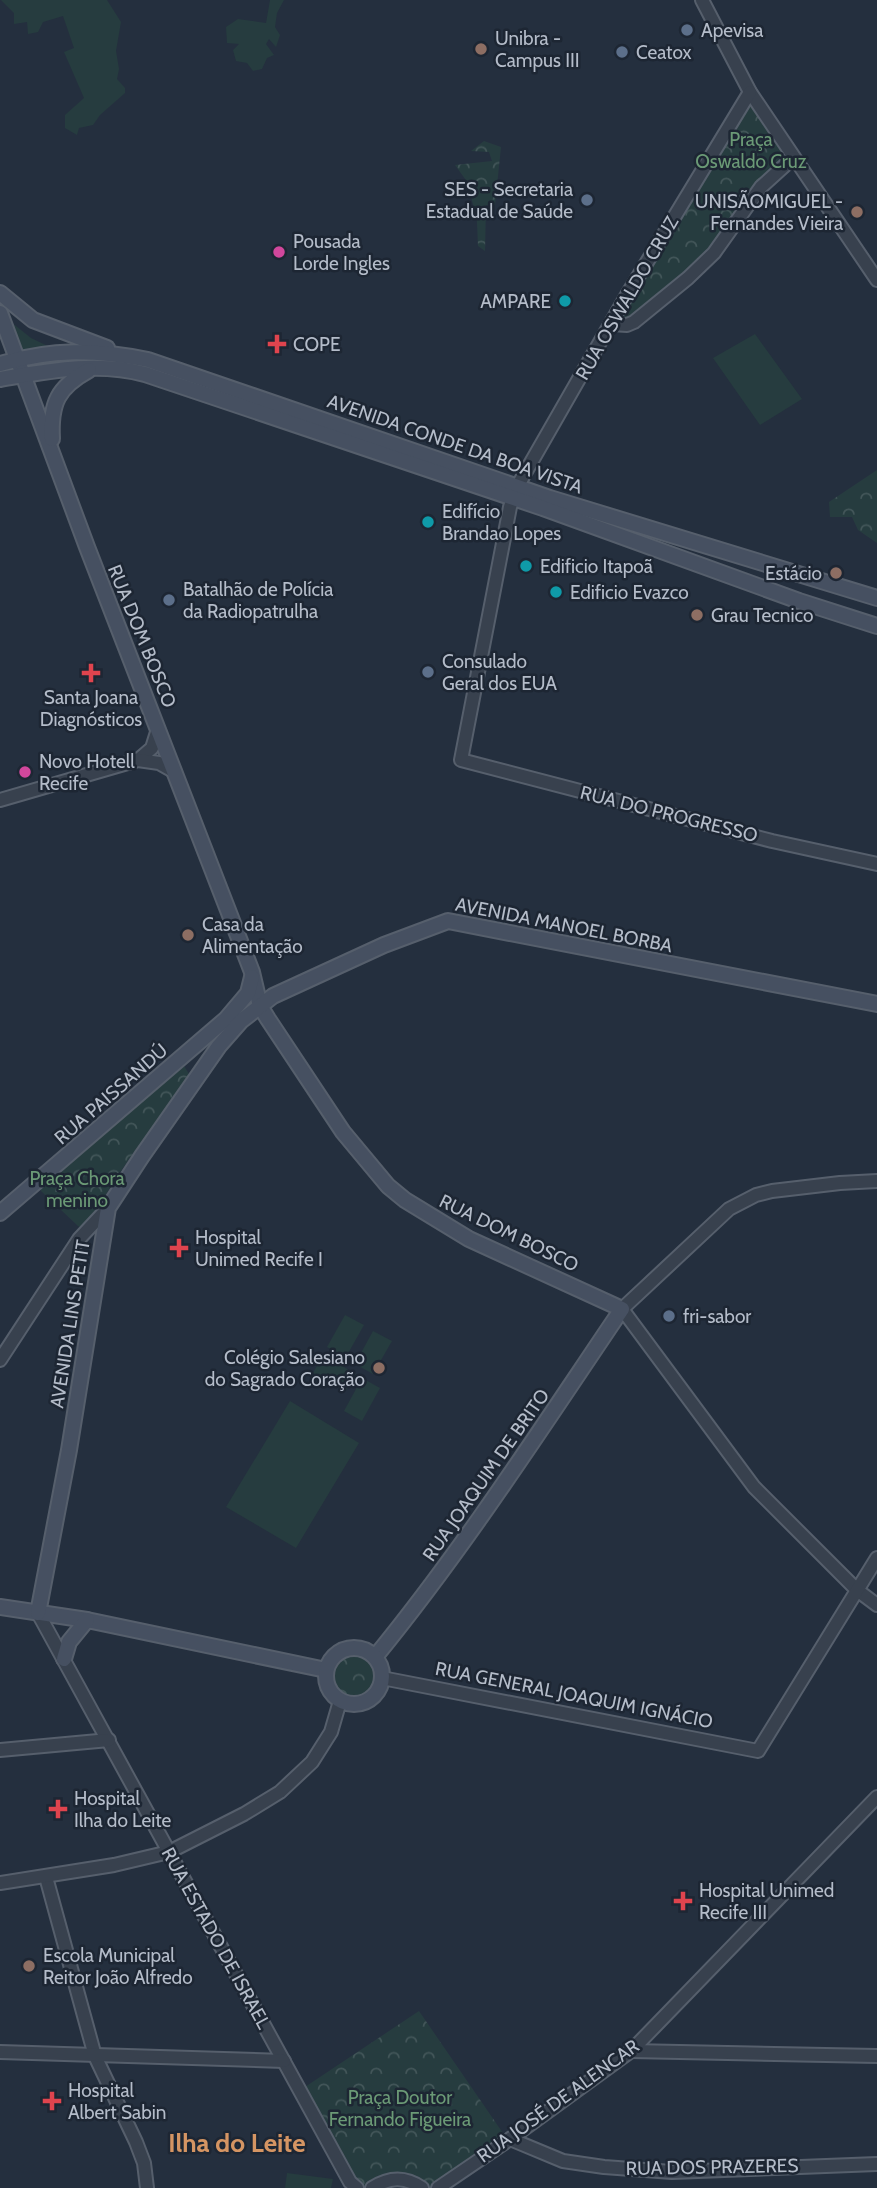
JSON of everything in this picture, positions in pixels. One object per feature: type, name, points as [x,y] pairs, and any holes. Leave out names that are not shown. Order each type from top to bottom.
[{"type":"main road","points":[[0,293],[33,320],[128,356]]},
{"type":"main road","name":"RUA DOM BOSCO","points":[[0,313],[92,560],[252,972],[260,1006],[344,1132],[388,1186],[405,1200],[469,1239],[622,1309]]},
{"type":"main road","name":"AVENIDA CONDE DA BOA VISTA","points":[[0,364],[60,352],[128,356],[188,372],[513,497],[799,601],[877,625]]},
{"type":"main road","points":[[53,454],[51,424],[56,400],[71,381],[94,367]]},
{"type":"main road","name":"AVENIDA CONDE DA BOA VISTA","points":[[0,379],[94,367],[121,368],[513,497],[877,598]]},
{"type":"main road","name":"AVENIDA MANOEL BORBA","points":[[260,1006],[283,992],[384,945],[447,921],[877,1004]]},
{"type":"main road","points":[[252,972],[262,981],[283,992]]},
{"type":"main road","name":"RUA PAISSANDÚ","points":[[0,1213],[226,1019],[243,1000],[251,985],[252,972]]},
{"type":"main road","name":"AVENIDA LINS PETIT","points":[[38,1613],[69,1450],[108,1208],[231,1032],[260,1006]]},
{"type":"main road","points":[[180,1060],[193,1064],[196,1071],[195,1081]]},
{"type":"main road","name":"RUA JOAQUIM DE BRITO","points":[[375,1657],[421,1601],[495,1497],[622,1309]]},
{"type":"main road","points":[[0,1607],[87,1620],[326,1670]]},
{"type":"main road","points":[[64,1659],[69,1642],[87,1620]]},
{"type":"main road","points":[[360,1648],[375,1657],[382,1671],[382,1678],[378,1691],[368,1701],[354,1704],[340,1701],[328,1688],[326,1670],[335,1655],[343,1650],[360,1648]]},
{"type":"street","points":[[702,0],[750,92],[877,280]]},
{"type":"street","name":"RUA OSWALDO CRUZ","points":[[461,760],[513,497],[750,92]]},
{"type":"street","points":[[612,324],[628,324],[688,278],[714,253],[761,187],[793,158]]},
{"type":"street","points":[[138,760],[152,748],[158,729]]},
{"type":"street","points":[[0,800],[138,760],[159,763],[175,772]]},
{"type":"street","name":"RUA DO PROGRESSO","points":[[461,760],[772,841],[877,864]]},
{"type":"street","points":[[877,1181],[840,1183],[756,1195],[729,1209],[622,1309],[754,1488],[857,1590],[877,1605]]},
{"type":"street","points":[[0,1360],[79,1239],[108,1208]]},
{"type":"street","points":[[857,1590],[877,1558]]},
{"type":"street","name":"RUA GENERAL JOAQUIM IGNÁCIO","points":[[382,1678],[758,1751],[857,1590]]},
{"type":"street","name":"RUA ESTADO DE ISRAEL","points":[[38,1613],[352,2186]]},
{"type":"street","points":[[0,1883],[114,1865],[169,1852],[244,1814],[279,1792],[312,1762],[331,1732],[340,1701]]},
{"type":"street","points":[[0,1751],[109,1740]]},
{"type":"street","name":"RUA JOSÉ DE ALENCAR","points":[[438,2188],[631,2051],[877,1797]]},
{"type":"street","points":[[46,1877],[94,2056],[136,2142],[144,2163],[147,2188]]},
{"type":"street","points":[[631,2051],[877,2056]]},
{"type":"street","points":[[0,2052],[284,2061]]},
{"type":"street","name":"RUA DOS PRAZERES","points":[[510,2139],[563,2161],[671,2172],[877,2164]]},
{"type":"street","points":[[372,2188],[381,2182],[402,2179],[422,2188]]},
{"type":"green space","points":[[1,0],[107,0],[121,22],[116,51],[119,69],[117,79],[125,88],[125,93],[100,115],[93,125],[79,128],[77,135],[65,128],[65,115],[84,98],[64,52],[74,48],[63,16],[43,22],[38,32],[28,34],[27,22],[14,24],[14,13]]},
{"type":"green space","points":[[270,0],[284,0],[277,13],[275,27],[280,35],[276,47],[269,39],[266,44],[274,55],[267,58],[262,69],[253,71],[247,63],[236,61],[233,50],[239,44],[227,43],[226,27],[238,19],[266,23]]},
{"type":"green space","name":"Praça Oswaldo Cruz","points":[[747,105],[755,105],[787,152],[786,157],[755,185],[730,222],[692,268],[638,315],[620,321],[619,315]]},
{"type":"green space","points":[[484,141],[501,147],[495,205],[486,205],[485,251],[478,246],[477,222],[468,183],[455,165],[492,161],[489,152],[471,151]]},
{"type":"green space","points":[[11,322],[31,338],[52,348],[22,354]]},
{"type":"green space","points":[[755,334],[802,399],[760,425],[713,358]]},
{"type":"green space","points":[[877,470],[877,543],[858,530],[852,517],[830,517],[829,502]]},
{"type":"green space","name":"Praça Chora menino","points":[[184,1066],[189,1074],[88,1223],[82,1228],[78,1226],[41,1191],[41,1186]]},
{"type":"green space","points":[[345,1315],[364,1325],[346,1357],[327,1347]]},
{"type":"green space","points":[[373,1331],[392,1341],[373,1374],[355,1364]]},
{"type":"green space","points":[[323,1355],[356,1374],[345,1392],[313,1373]]},
{"type":"green space","points":[[362,1378],[380,1388],[362,1421],[344,1411]]},
{"type":"green space","points":[[290,1401],[359,1443],[296,1548],[226,1507]]},
{"type":"green space","points":[[354,1655],[370,1661],[376,1677],[370,1693],[354,1699],[338,1693],[332,1677],[338,1661]]},
{"type":"green space","name":"Praça Doutor Fernando Figueira","points":[[419,2011],[507,2139],[435,2188],[424,2188],[418,2182],[359,2188],[302,2089]]},
{"type":"green space","points":[[287,2173],[333,2179],[331,2188],[285,2188]]},
{"type":"place","name":"Apevisa","points":[[687,30]]},
{"type":"place","name":"Unibra - Campus III","points":[[481,49]]},
{"type":"place","name":"Ceatox","points":[[622,52]]},
{"type":"place","name":"SES - Secretaria Estadual de Saúde","points":[[587,200]]},
{"type":"place","name":"UNISÃOMIGUEL - Fernandes Vieira","points":[[857,212]]},
{"type":"place","name":"Pousada Lorde Ingles","points":[[279,252]]},
{"type":"place","name":"AMPARE","points":[[565,301]]},
{"type":"place","name":"COPE","points":[[277,344]]},
{"type":"place","name":"Edifício Brandao Lopes","points":[[428,522]]},
{"type":"place","name":"Edificio Itapoã","points":[[526,566]]},
{"type":"place","name":"Estácio","points":[[836,573]]},
{"type":"place","name":"Edificio Evazco","points":[[556,592]]},
{"type":"place","name":"Batalhão de Polícia da Radiopatrulha","points":[[169,600]]},
{"type":"place","name":"Grau Tecnico","points":[[697,615]]},
{"type":"place","name":"Consulado Geral dos EUA","points":[[428,672]]},
{"type":"place","name":"Santa Joana Diagnósticos","points":[[91,673]]},
{"type":"place","name":"Novo Hotell Recife","points":[[25,772]]},
{"type":"place","name":"Casa da Alimentação","points":[[188,935]]},
{"type":"place","name":"Hospital Unimed Recife I","points":[[179,1248]]},
{"type":"place","name":"fri-sabor","points":[[669,1316]]},
{"type":"place","name":"Colégio Salesiano do Sagrado Coração","points":[[379,1368]]},
{"type":"place","name":"Hospital Ilha do Leite","points":[[58,1809]]},
{"type":"place","name":"Hospital Unimed Recife III","points":[[683,1901]]},
{"type":"place","name":"Escola Municipal Reitor João Alfredo","points":[[29,1966]]},
{"type":"place","name":"Hospital Albert Sabin","points":[[52,2101]]},
{"type":"district","name":"Ilha do Leite","points":[[237,2143]]}]
